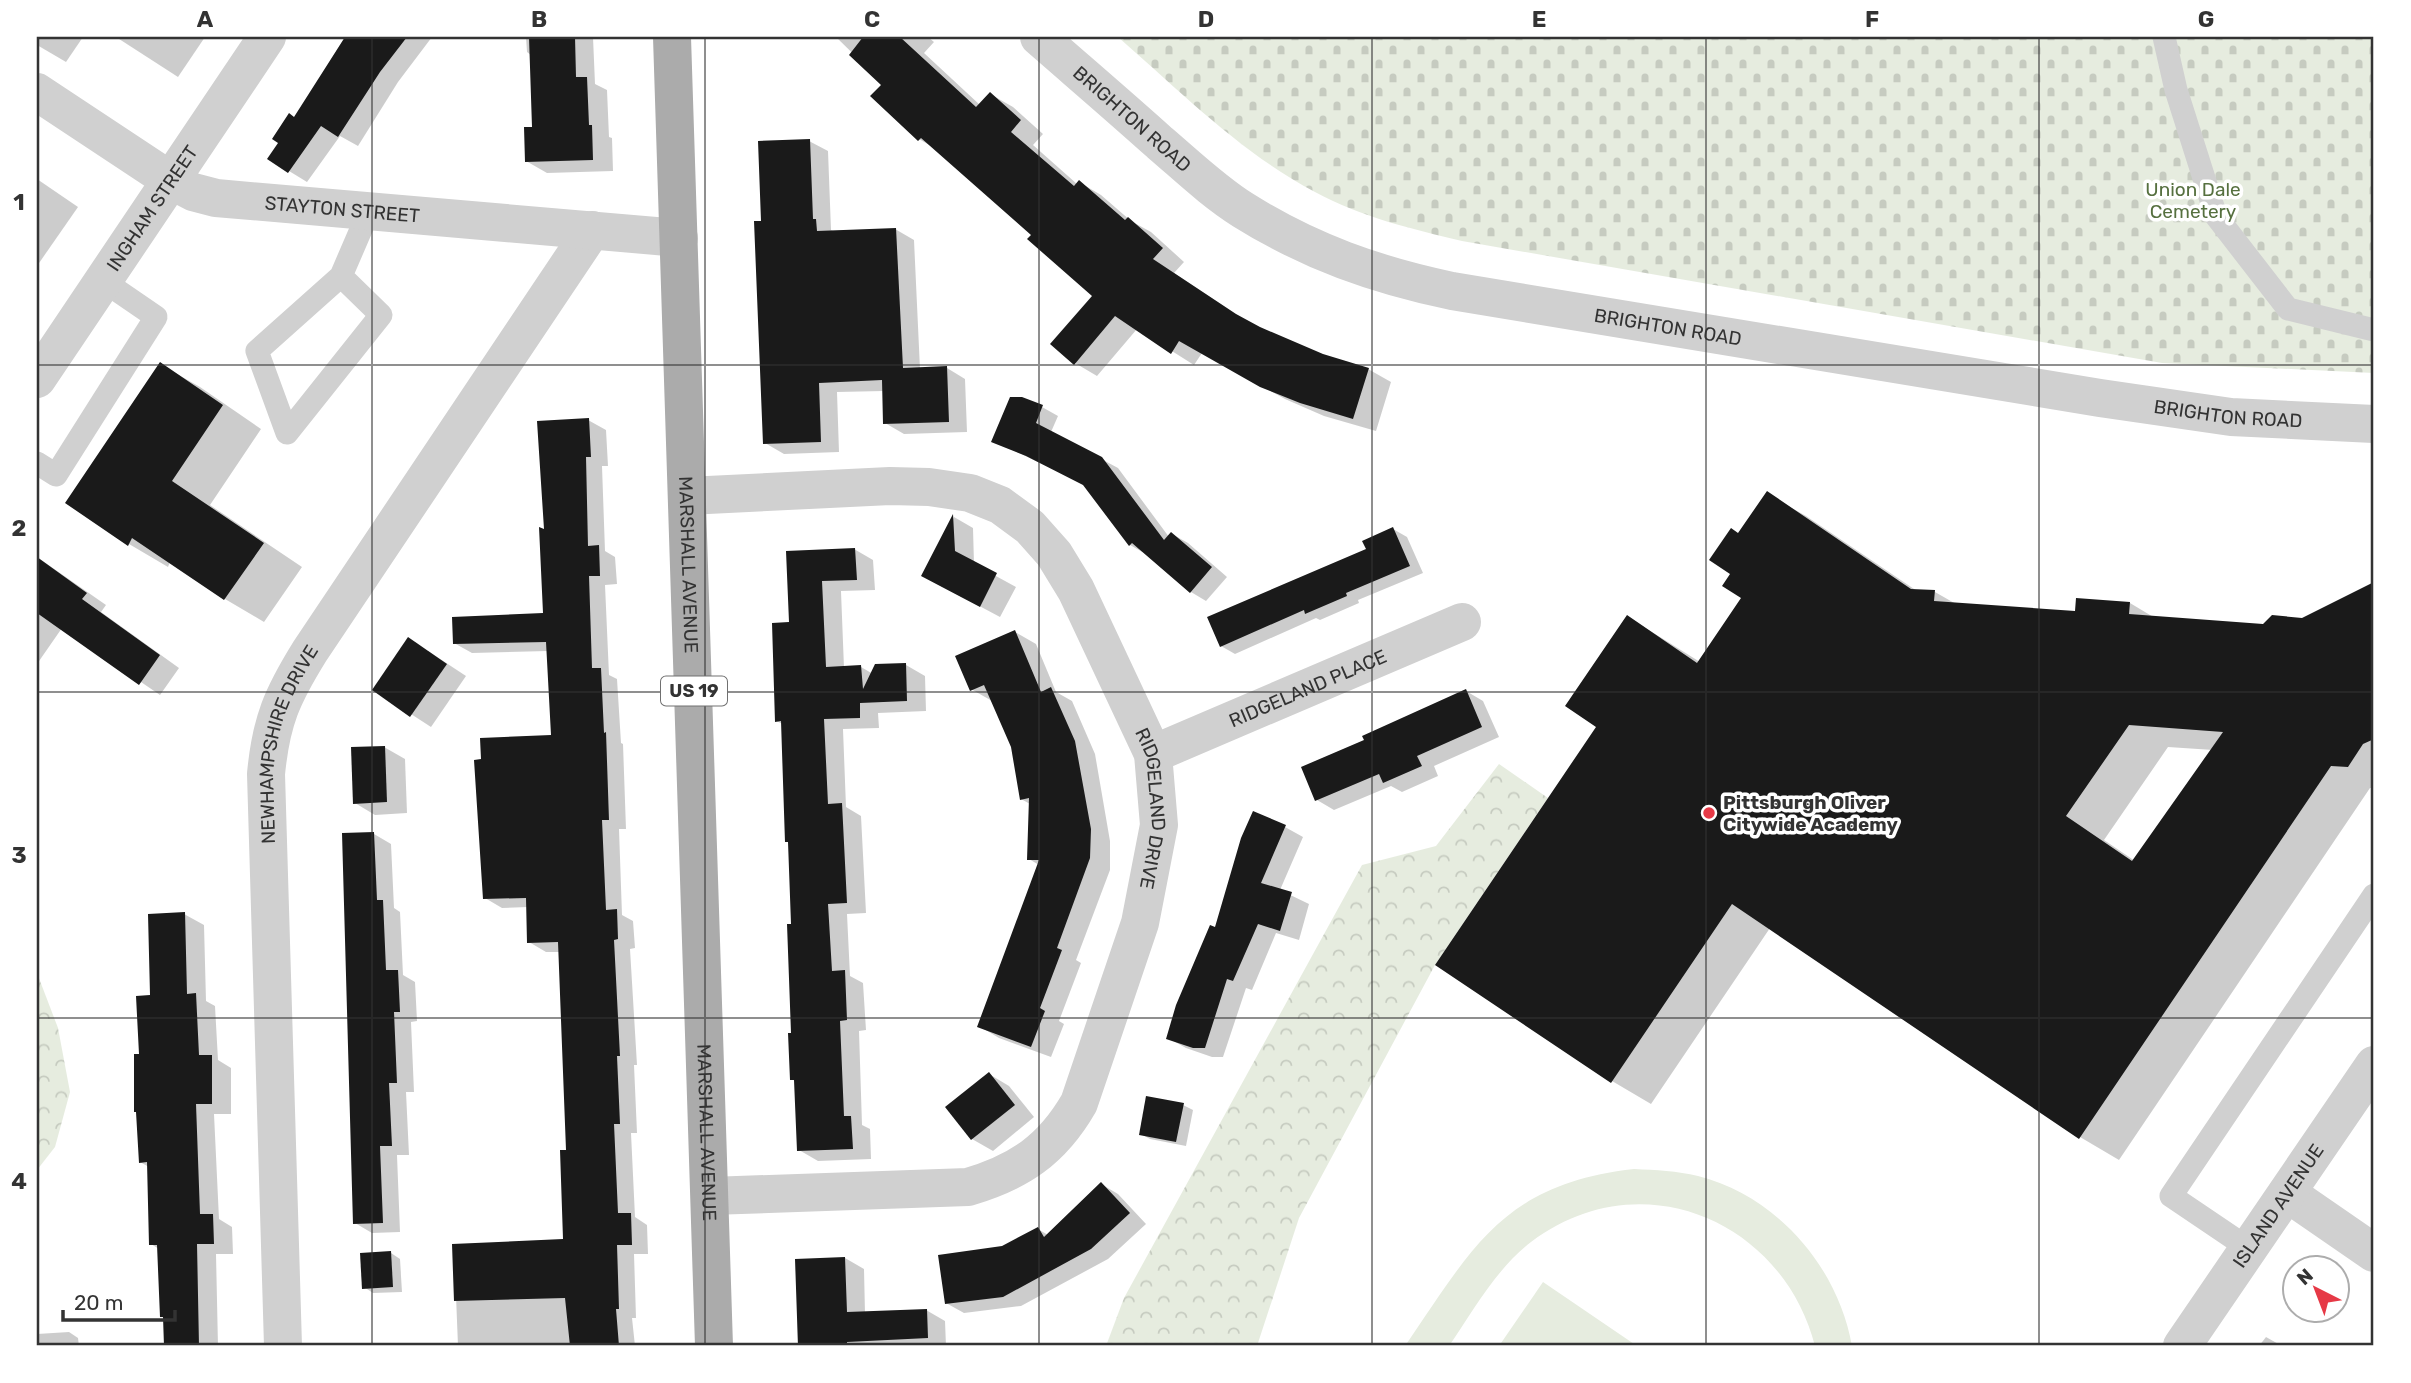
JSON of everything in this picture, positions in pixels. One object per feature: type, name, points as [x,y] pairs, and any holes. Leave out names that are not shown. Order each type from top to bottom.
[{"type":"main road","name":"MARSHALL AVENUE","points":[[672,37],[715,1346]]},
{"type":"street","name":"INGHAM STREET","points":[[37,379],[267,37]]},
{"type":"street","name":"BRIGHTON ROAD","points":[[1039,37],[1194,172],[1241,209],[1291,238],[1332,257],[1397,279],[1452,291],[2113,400],[2231,417],[2374,424]]},
{"type":"street","name":"STAYTON STREET","points":[[37,92],[170,180],[193,192],[216,198],[679,237]]},
{"type":"street","name":"NEWHAMPSHIRE DRIVE","points":[[283,1346],[266,774],[274,722],[282,698],[310,651],[592,230]]},
{"type":"street","name":"RIDGELAND DRIVE","points":[[687,496],[929,487],[970,493],[1000,505],[1030,527],[1054,554],[1076,590],[1153,754],[1159,825],[1140,923],[1079,1103],[1067,1124],[1045,1148],[1021,1166],[968,1188],[710,1196]]},
{"type":"street","name":"RIDGELAND PLACE","points":[[1153,754],[1462,622]]},
{"type":"street","name":"ISLAND AVENUE","points":[[2182,1346],[2374,1065]]},
{"type":"street","points":[[2287,1193],[2374,1253]]},
{"type":"lane","points":[[2164,37],[2176,90],[2216,216],[2288,309],[2374,330]]},
{"type":"lane","points":[[341,276],[381,315],[287,433],[257,351],[341,276],[369,212]]},
{"type":"lane","points":[[37,463],[56,475],[156,317],[102,280]]},
{"type":"lane","points":[[2248,1248],[2171,1196],[2374,895]]},
{"type":"green space","name":"Union Dale Cemetery","points":[[1118,37],[2374,37],[2374,373],[2162,363],[1462,241],[1406,227],[1332,201],[1262,159],[1212,120]]},
{"type":"green space","points":[[1499,764],[1548,798],[1435,965],[1299,1218],[1257,1346],[1106,1346],[1124,1298],[1362,865],[1436,846]]},
{"type":"green space","points":[[37,973],[58,1028],[70,1092],[55,1147],[37,1170]]},
{"type":"green space","points":[[1634,1169],[1698,1176],[1727,1186],[1778,1218],[1818,1263],[1845,1317],[1852,1346],[1815,1346],[1798,1302],[1772,1265],[1739,1236],[1701,1216],[1660,1205],[1616,1206],[1573,1218],[1531,1242],[1518,1253],[1486,1291],[1449,1346],[1405,1346],[1473,1250],[1496,1226],[1522,1205],[1553,1189],[1589,1177]]},
{"type":"green space","points":[[1543,1282],[1637,1346],[1499,1346]]},
{"type":"building","points":[[345,37],[407,37],[380,72],[338,137],[321,126],[288,173],[267,159],[278,143],[272,139],[289,113],[294,117]]},
{"type":"building","points":[[529,37],[575,37],[576,77],[587,77],[593,160],[525,162],[524,127],[532,127]]},
{"type":"building","points":[[863,37],[900,37],[976,107],[990,92],[1021,120],[1011,132],[1074,186],[1079,180],[1125,220],[1128,217],[1163,248],[1153,259],[1236,314],[1323,354],[1369,368],[1353,419],[1300,403],[1260,387],[1179,341],[1171,354],[1115,316],[1074,365],[1050,344],[1092,296],[1027,239],[1031,235],[921,138],[918,141],[870,96],[881,85],[849,55]]},
{"type":"building","points":[[810,139],[813,219],[816,219],[817,231],[896,228],[903,368],[947,366],[949,422],[883,424],[882,380],[819,383],[821,442],[763,444],[754,221],[761,221],[758,141]]},
{"type":"building","points":[[160,362],[223,405],[172,481],[264,543],[224,600],[132,538],[128,546],[65,503]]},
{"type":"building","points":[[1010,397],[1022,397],[1043,405],[1036,423],[1102,457],[1164,540],[1171,532],[1212,567],[1190,593],[1132,543],[1129,546],[1083,485],[1026,456],[991,442]]},
{"type":"building","points":[[589,418],[591,457],[586,457],[588,546],[599,545],[600,576],[589,576],[592,668],[601,668],[604,733],[606,732],[609,820],[602,820],[606,910],[617,909],[618,939],[614,940],[620,1056],[617,1056],[620,1124],[614,1124],[618,1213],[631,1213],[632,1245],[617,1245],[619,1309],[616,1309],[619,1346],[570,1346],[565,1298],[454,1301],[452,1244],[563,1239],[560,1150],[566,1150],[558,942],[527,943],[526,898],[483,899],[474,760],[481,759],[480,738],[551,735],[546,642],[453,644],[452,617],[543,613],[539,527],[544,529],[537,421]]},
{"type":"building","name":"Pittsburgh Oliver Citywide Academy","points":[[1767,491],[1911,589],[1935,590],[1934,601],[2075,611],[2076,598],[2130,602],[2129,614],[2263,624],[2272,615],[2302,618],[2374,582],[2374,739],[2363,744],[2348,767],[2331,766],[2079,1139],[1732,904],[1611,1083],[1435,965],[1596,727],[1565,706],[1627,615],[1697,663],[1741,598],[1722,586],[1730,574],[1709,560],[1731,528],[1738,533]],"holes":[[[2129,725],[2223,732],[2132,861],[2066,816]]]},
{"type":"building","points":[[953,514],[955,551],[997,573],[980,607],[921,576]]},
{"type":"building","points":[[1393,527],[1410,566],[1305,614],[1304,610],[1220,647],[1207,617],[1366,549],[1362,541]]},
{"type":"building","points":[[855,548],[857,580],[822,581],[826,667],[861,665],[863,689],[875,664],[906,663],[907,701],[860,703],[860,718],[824,719],[828,804],[842,803],[847,903],[828,904],[832,971],[845,970],[847,1020],[840,1021],[844,1116],[851,1116],[853,1149],[797,1151],[794,1080],[790,1080],[788,1033],[791,1033],[787,924],[791,924],[788,842],[785,842],[781,721],[775,722],[772,623],[789,622],[786,551]]},
{"type":"building","points":[[37,557],[87,593],[82,599],[160,655],[139,685],[37,613]]},
{"type":"building","points":[[1015,630],[1041,692],[1051,687],[1075,741],[1091,829],[1090,858],[1057,948],[1062,950],[1040,1008],[1045,1011],[1031,1047],[977,1027],[1039,860],[1027,860],[1029,798],[1020,800],[1011,747],[984,685],[970,691],[955,656]]},
{"type":"building","points":[[408,637],[447,664],[410,717],[372,690]]},
{"type":"building","points":[[1466,689],[1482,727],[1417,756],[1422,766],[1383,783],[1379,774],[1315,801],[1301,767],[1364,740],[1362,736]]},
{"type":"building","points":[[385,746],[387,802],[353,804],[351,747]]},
{"type":"building","points":[[1253,811],[1286,825],[1261,883],[1292,892],[1280,931],[1258,924],[1233,981],[1227,979],[1205,1048],[1193,1048],[1166,1039],[1176,1005],[1210,925],[1215,927],[1241,838]]},
{"type":"building","points":[[374,832],[377,900],[383,900],[386,970],[398,970],[400,1012],[394,1012],[397,1083],[389,1083],[392,1146],[380,1146],[383,1223],[353,1224],[342,833]]},
{"type":"building","points":[[185,912],[187,994],[196,993],[199,1055],[212,1055],[212,1104],[196,1104],[200,1214],[213,1214],[214,1244],[197,1244],[199,1346],[164,1346],[157,1245],[149,1245],[147,1162],[139,1163],[134,1112],[134,1054],[139,1054],[136,996],[150,995],[148,914]]},
{"type":"building","points":[[989,1072],[1015,1105],[971,1140],[945,1107]]},
{"type":"building","points":[[1146,1096],[1184,1103],[1176,1142],[1139,1135]]},
{"type":"building","points":[[1101,1182],[1130,1213],[1091,1249],[1003,1297],[945,1304],[938,1255],[1002,1246],[1038,1227],[1044,1237]]},
{"type":"building","points":[[391,1251],[393,1287],[362,1289],[360,1253]]},
{"type":"building","points":[[845,1257],[847,1312],[927,1309],[928,1338],[847,1342],[847,1346],[798,1346],[795,1259]]},
{"type":"place","name":"Pittsburgh Oliver Citywide Academy","points":[[1709,813]]}]
